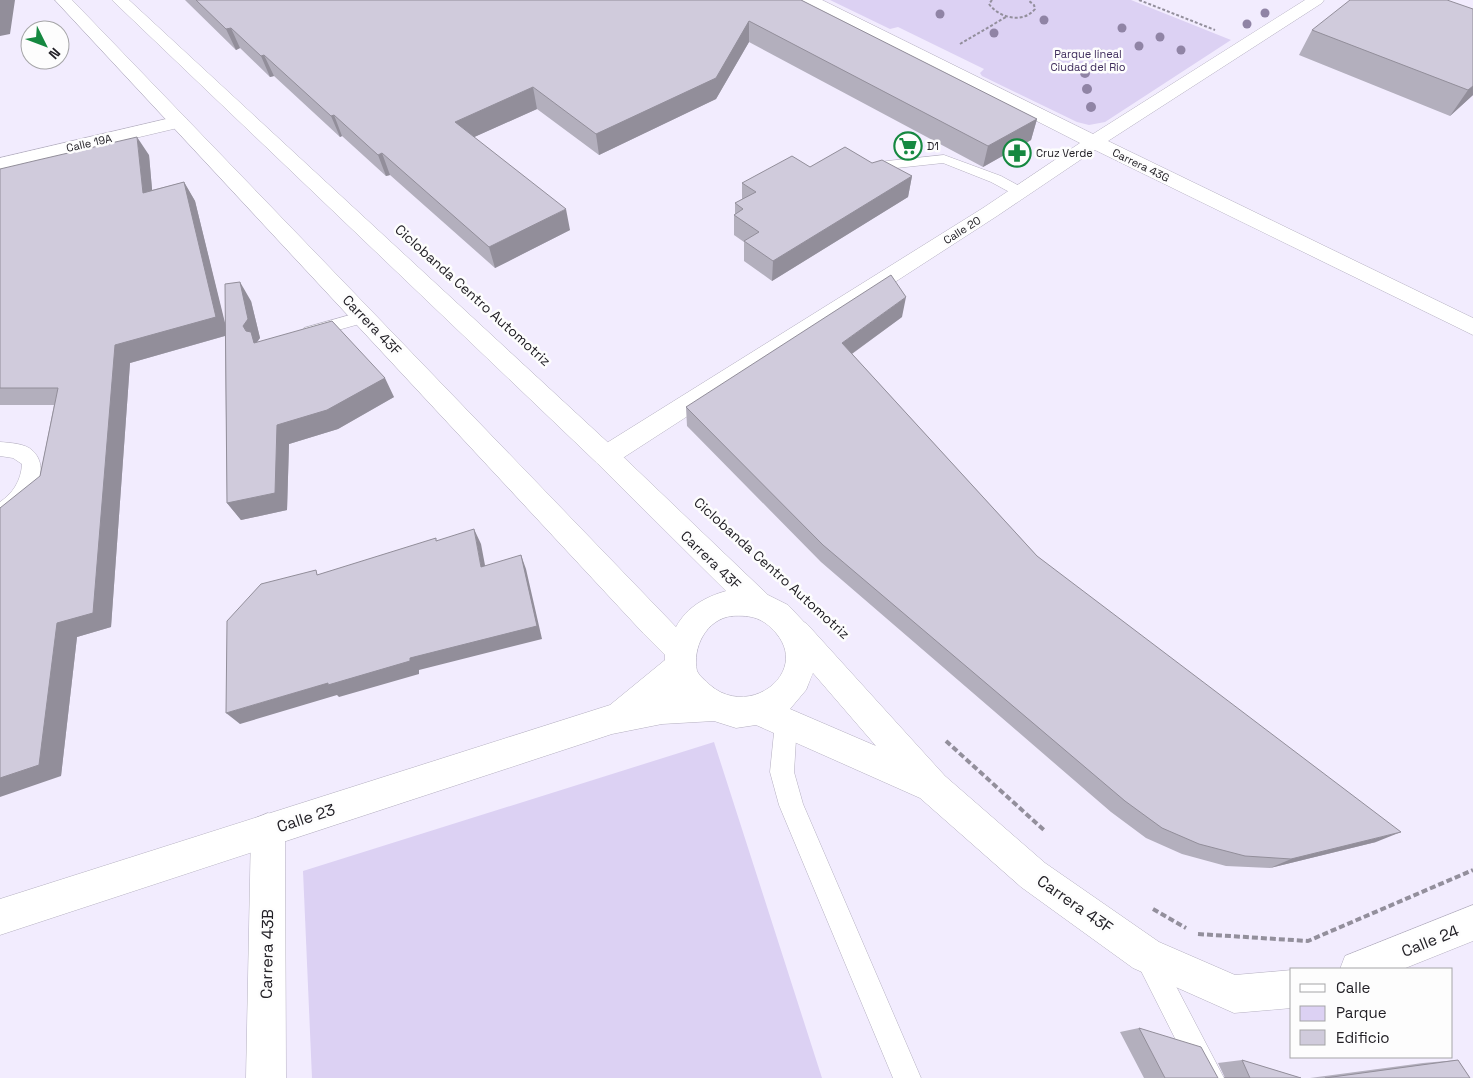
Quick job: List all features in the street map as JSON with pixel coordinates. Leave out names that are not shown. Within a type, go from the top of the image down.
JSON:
[{"type":"street","name":"Carrera 43F","points":[[63,0],[654,625],[681,658]]},
{"type":"street","name":"Carrera 43F","points":[[120,0],[606,456],[758,604]]},
{"type":"street","name":"Carrera 43G","points":[[810,0],[1473,328]]},
{"type":"street","name":"Calle 20","points":[[606,456],[1020,192],[1094,142],[1316,0]]},
{"type":"street","name":"Calle 19A","points":[[0,164],[179,122]]},
{"type":"street","points":[[737,602],[758,604],[777,613],[792,628],[800,643],[802,659],[798,676],[789,691],[775,703],[758,710],[734,713],[712,706],[697,696],[686,682],[681,658],[687,632],[700,617],[717,607],[737,602]]},
{"type":"street","name":"Carrera 43F","points":[[792,628],[933,788],[1033,875],[1146,955],[1234,994],[1290,989]]},
{"type":"street","name":"Calle 23","points":[[612,719],[638,703],[681,658]]},
{"type":"street","name":"Calle 23","points":[[0,917],[612,719],[662,709],[712,706]]},
{"type":"street","name":"Carrera 43F","points":[[758,710],[933,788]]},
{"type":"street","name":"Carrera 43B","points":[[266,1078],[268,830]]},
{"type":"street","name":"Calle 24","points":[[1360,968],[1473,923]]},
{"type":"lane","points":[[887,165],[944,159],[996,179],[1020,192]]},
{"type":"lane","points":[[292,337],[364,317]]},
{"type":"lane","points":[[0,449],[17,451],[26,456],[32,465],[32,475],[27,488],[17,500],[0,513]]},
{"type":"lane","points":[[786,723],[782,772],[791,805],[907,1078]]},
{"type":"lane","points":[[1146,955],[1210,1078]]},
{"type":"path","points":[[992,0],[989,4],[990,8],[1000,14],[1023,17],[1034,12],[1035,9],[1034,5],[1028,0]]},
{"type":"path","points":[[1139,0],[1248,44]]},
{"type":"path","points":[[953,48],[1007,16]]},
{"type":"path","points":[[941,737],[1049,835]]},
{"type":"path","points":[[1149,906],[1198,934],[1308,941],[1473,870]]},
{"type":"green space","name":"Parque lineal Ciudad del Rio","points":[[830,0],[1131,0],[1231,40],[1105,122],[1089,125],[1077,122],[982,76],[980,73],[984,69],[898,27],[890,29]]},
{"type":"green space","points":[[714,742],[822,1078],[312,1078],[303,871]]},
{"type":"building","points":[[196,0],[801,0],[1037,119],[988,146],[749,21],[716,78],[596,134],[533,87],[455,122],[566,209],[489,247],[382,153],[378,155],[334,115],[331,116],[264,55],[261,56],[231,28],[226,29]]},
{"type":"building","points":[[1350,0],[1447,0],[1473,9],[1473,86],[1468,90],[1312,30]]},
{"type":"building","points":[[137,137],[143,193],[184,182],[216,317],[115,345],[93,613],[57,623],[39,765],[0,778],[0,508],[40,476],[58,388],[0,388],[0,169]]},
{"type":"building","points":[[845,147],[872,163],[882,160],[912,176],[773,261],[744,241],[759,232],[734,215],[743,209],[735,203],[756,192],[742,183],[792,156],[810,167]]},
{"type":"building","points":[[891,275],[906,297],[842,343],[1037,556],[1401,832],[1291,859],[1245,856],[1199,844],[1162,828],[1125,801],[823,545],[686,407]]},
{"type":"building","points":[[240,282],[248,319],[243,326],[246,331],[251,332],[254,343],[332,321],[385,378],[327,410],[277,425],[275,493],[227,503],[225,284]]},
{"type":"building","points":[[474,529],[481,567],[521,555],[537,626],[410,658],[410,661],[226,713],[227,621],[261,584],[316,570],[317,575],[436,538],[436,541]]},
{"type":"building","points":[[1139,1028],[1201,1047],[1218,1078],[1165,1078]]},
{"type":"building","points":[[1242,1060],[1301,1078],[1250,1078]]},
{"type":"building","points":[[1458,1060],[1470,1078],[1325,1078]]},
{"type":"place","name":"D1","points":[[908,146]]},
{"type":"place","name":"Cruz Verde","points":[[1017,153]]}]
